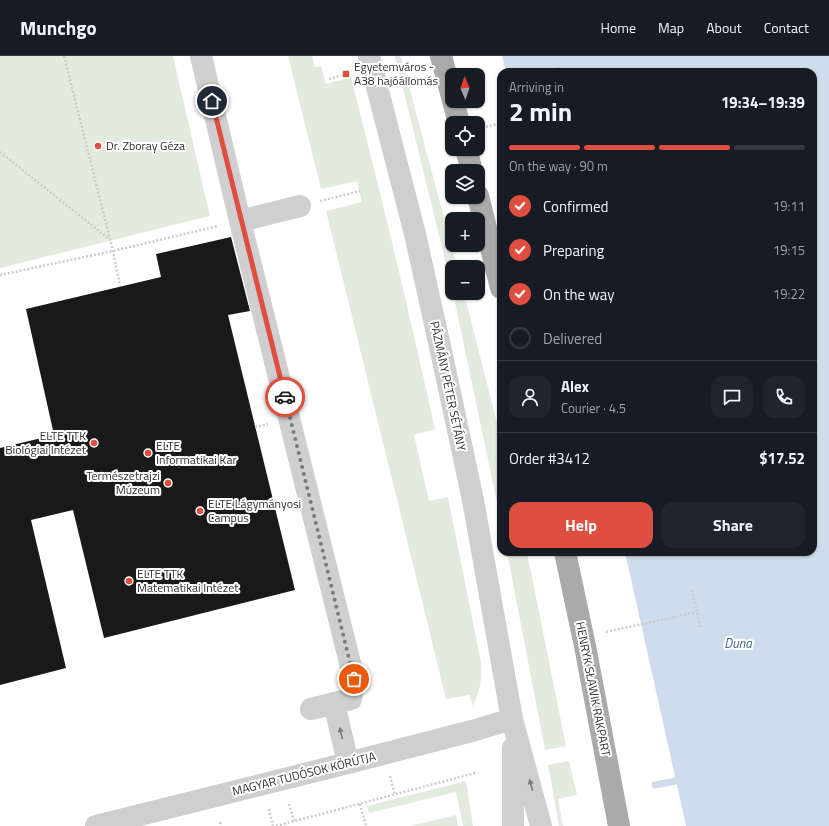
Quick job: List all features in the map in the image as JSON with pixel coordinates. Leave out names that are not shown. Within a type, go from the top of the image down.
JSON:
[{"type":"main road","points":[[441,56],[445,71]]},
{"type":"main road","points":[[480,204],[497,272]]},
{"type":"main road","name":"HENRYK SŁAWIK RAKPART","points":[[566,556],[585,646],[619,826]]},
{"type":"street","points":[[201,56],[240,221],[354,679],[351,699],[311,709]]},
{"type":"street","name":"PÁZMÁNY PÉTER SÉTÁNY","points":[[369,56],[413,226],[441,351],[472,500],[512,719],[541,826]]},
{"type":"street","points":[[240,221],[300,206]]},
{"type":"street","points":[[334,703],[348,763]]},
{"type":"street","name":"PÁZMÁNY PÉTER SÉTÁNY","points":[[512,719],[513,826]]},
{"type":"street","name":"MAGYAR TUDÓSOK KÖRÚTJA","points":[[96,826],[348,763],[472,731],[512,719]]},
{"type":"path","points":[[64,56],[113,251],[120,286]]},
{"type":"path","points":[[329,79],[346,74]]},
{"type":"path","points":[[485,127],[497,124]]},
{"type":"path","points":[[0,152],[109,239]]},
{"type":"path","points":[[300,206],[360,191]]},
{"type":"path","points":[[0,276],[240,221]]},
{"type":"path","points":[[692,590],[701,629]]},
{"type":"path","points":[[606,632],[697,612]]},
{"type":"path","points":[[389,772],[395,795]]},
{"type":"path","points":[[269,809],[274,826],[475,773]]},
{"type":"path","points":[[288,804],[294,821]]},
{"type":"path","points":[[360,804],[366,826]]},
{"type":"path","points":[[220,822],[221,826]]},
{"type":"shaded area","points":[[0,56],[173,56],[210,216],[0,268]]},
{"type":"shaded area","points":[[288,56],[312,56],[315,67],[321,66],[326,84],[351,77],[435,429],[414,435],[429,501],[448,497],[480,657],[481,682],[473,706],[469,695],[446,699],[326,211],[362,202],[357,181],[321,189]]},
{"type":"shaded area","points":[[395,56],[401,56],[445,222],[445,252],[453,252],[455,260],[445,260]]},
{"type":"shaded area","points":[[454,300],[466,300],[497,423],[497,503]]},
{"type":"shaded area","points":[[508,556],[528,556],[566,746],[545,750]]},
{"type":"shaded area","points":[[569,761],[577,795],[558,799],[563,826],[559,826],[548,765]]},
{"type":"shaded area","points":[[466,781],[473,826],[463,826],[456,792],[369,813],[367,806]]},
{"type":"shaded area","points":[[456,815],[458,826],[410,826]]},
{"type":"water","name":"Duna","points":[[502,56],[829,56],[829,826],[686,826],[626,556],[817,556],[817,68],[505,68]]},
{"type":"building","points":[[231,237],[250,311],[228,315],[295,590],[104,638],[73,510],[31,520],[66,668],[0,685],[0,448],[54,435],[26,309],[161,277],[156,254]]},
{"type":"waterway","points":[[655,785],[676,781]]},
{"type":"way so far","points":[[285,397],[354,679]]},
{"type":"place","name":"Egyetemváros - A38 hajóállomás","points":[[346,74]]},
{"type":"place","name":"Dr. Zboray Géza","points":[[98,146]]},
{"type":"place","name":"ELTE TTK Biológiai Intézet","points":[[94,443]]},
{"type":"place","name":"ELTE Informatikai Kar","points":[[148,453]]},
{"type":"place","name":"Természetrajzi Múzeum","points":[[168,483]]},
{"type":"place","name":"ELTE Lágymányosi Campus","points":[[200,511]]},
{"type":"place","name":"ELTE TTK Matematikai Intézet","points":[[129,581]]},
{"type":"route","points":[[212,101],[240,221],[285,397]]}]
